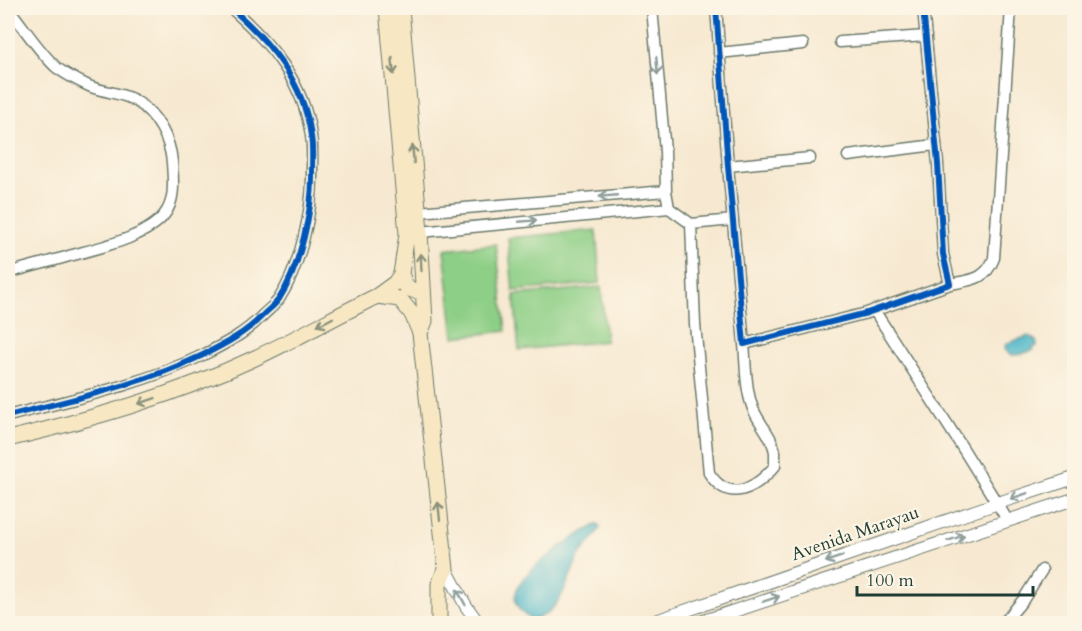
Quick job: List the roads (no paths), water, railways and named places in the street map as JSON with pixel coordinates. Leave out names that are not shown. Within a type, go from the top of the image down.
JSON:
[{"type":"main road","points":[[8,439],[123,409],[186,387],[255,358],[377,296],[396,283],[401,274],[407,234],[387,8]]},
{"type":"main road","points":[[401,8],[420,232],[425,321],[420,333]]},
{"type":"main road","points":[[401,274],[406,286],[423,292]]},
{"type":"main road","points":[[377,296],[400,299],[412,314],[420,333],[446,569],[439,584],[439,624]]},
{"type":"street","points":[[8,8],[57,68],[79,82],[97,89],[119,93],[137,102],[154,117],[166,139],[172,158],[173,179],[173,198],[166,214],[154,225],[130,237],[99,248],[8,273]]},
{"type":"street","points":[[8,416],[136,382],[179,367],[224,344],[252,326],[278,300],[295,267],[306,226],[312,186],[311,138],[308,118],[285,67],[266,40],[231,8]]},
{"type":"street","points":[[652,8],[669,208]]},
{"type":"street","points":[[691,224],[695,324],[709,473],[715,482],[726,489],[738,491],[756,485],[765,477],[775,466],[775,452],[770,437],[758,421],[748,392],[716,8]]},
{"type":"street","points":[[923,8],[944,254],[950,284]]},
{"type":"street","points":[[744,345],[874,310],[984,275],[994,258],[1011,8]]},
{"type":"street","points":[[840,42],[926,36]]},
{"type":"street","points":[[719,53],[803,45]]},
{"type":"street","points":[[848,156],[935,145]]},
{"type":"street","points":[[728,166],[810,158]]},
{"type":"street","points":[[418,212],[666,191]]},
{"type":"street","points":[[420,232],[669,208],[691,224],[733,220]]},
{"type":"street","points":[[874,310],[1008,521]]},
{"type":"street","name":"Avenida Marayau","points":[[647,624],[998,502],[1074,478]]},
{"type":"street","name":"Avenida Marayau","points":[[695,624],[1074,499]]},
{"type":"street","points":[[446,569],[478,624]]},
{"type":"street","points":[[1003,624],[1023,600],[1042,570]]},
{"type":"water","points":[[1029,336],[1036,342],[1037,346],[1033,350],[1017,355],[1009,354],[1005,347],[1008,343]]},
{"type":"water","points":[[598,524],[600,528],[580,554],[562,594],[550,611],[532,620],[521,612],[516,603],[516,594],[525,577],[541,561],[567,542]]}]
